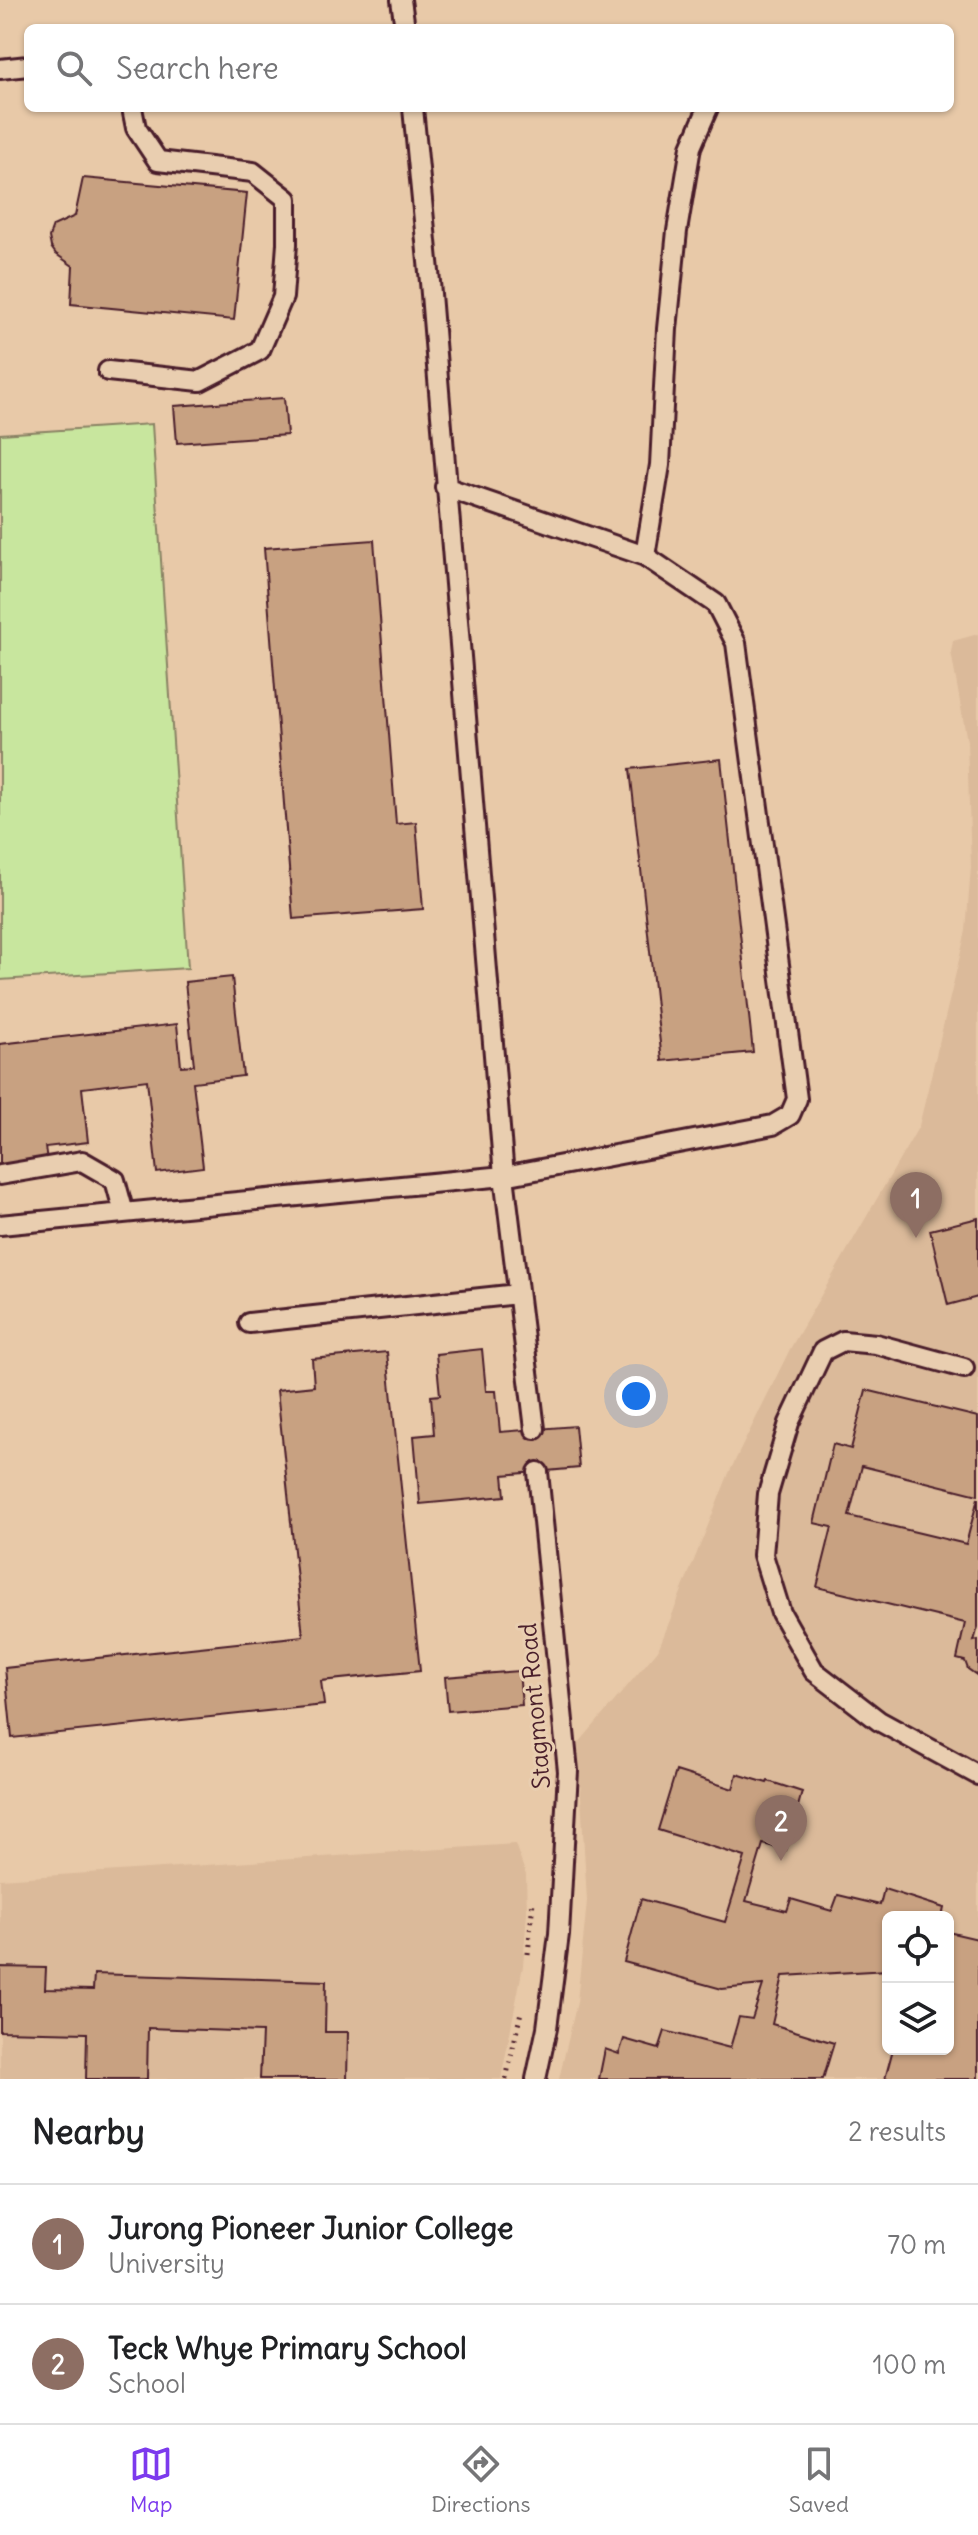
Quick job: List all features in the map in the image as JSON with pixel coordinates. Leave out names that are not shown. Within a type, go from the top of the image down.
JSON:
[{"type":"lane","points":[[401,0],[404,24]]},
{"type":"lane","points":[[0,69],[24,66]]},
{"type":"lane","points":[[108,371],[200,381],[260,350],[283,297],[287,199],[253,172],[158,161],[136,128],[133,112]]},
{"type":"lane","points":[[413,112],[504,1176],[535,1429]]},
{"type":"lane","points":[[645,556],[660,465],[667,329],[677,231],[691,147],[706,112]]},
{"type":"lane","points":[[0,1225],[504,1176],[773,1125],[790,1115],[797,1099],[736,643],[716,604],[645,556],[445,487]]},
{"type":"lane","points":[[0,1175],[82,1161],[115,1180],[124,1213]]},
{"type":"lane","points":[[249,1323],[518,1294]]},
{"type":"lane","points":[[964,1368],[876,1344],[843,1341],[823,1351],[789,1423],[768,1494],[763,1555],[781,1613],[814,1671],[879,1721],[978,1775]]},
{"type":"lane","name":"Stagmont Road","points":[[536,2079],[547,2028],[559,1934],[568,1771],[538,1472]]},
{"type":"shaded area","points":[[978,634],[978,2079],[559,2079],[577,2002],[587,1901],[578,1744],[658,1650],[729,1473],[790,1349],[919,1126],[966,931],[971,867],[967,741],[951,652],[953,641]]},
{"type":"shaded area","points":[[515,1844],[526,1875],[527,1912],[523,1966],[501,2079],[0,2079],[0,1879]]},
{"type":"green space","points":[[152,424],[188,968],[0,980],[0,434]]},
{"type":"building","points":[[83,178],[247,193],[234,320],[71,304],[73,266],[56,254],[49,237],[53,226],[75,216]]},
{"type":"building","points":[[284,398],[287,435],[177,443],[174,406]]},
{"type":"building","points":[[374,540],[396,824],[416,822],[423,909],[293,919],[264,548]]},
{"type":"building","points":[[721,759],[753,1052],[662,1061],[630,769]]},
{"type":"building","points":[[232,977],[243,1076],[193,1082],[203,1167],[157,1173],[147,1080],[82,1088],[88,1142],[45,1147],[47,1160],[0,1165],[0,1044],[177,1024],[181,1066],[194,1065],[185,982]]},
{"type":"building","points":[[978,1218],[978,1297],[948,1305],[930,1230]]},
{"type":"building","points":[[482,1349],[486,1391],[496,1391],[500,1432],[575,1426],[579,1468],[503,1475],[505,1496],[420,1504],[414,1436],[434,1434],[431,1396],[440,1395],[436,1354]]},
{"type":"building","points":[[387,1352],[420,1671],[321,1681],[324,1705],[12,1738],[5,1668],[303,1636],[277,1390],[314,1386],[312,1359]]},
{"type":"building","points":[[866,1390],[978,1417],[978,1495],[862,1466],[849,1516],[966,1544],[978,1498],[978,1627],[974,1641],[978,1640],[978,1676],[968,1669],[965,1661],[957,1659],[965,1623],[817,1587],[832,1527],[814,1523],[833,1444],[851,1449]]},
{"type":"building","points":[[519,1671],[522,1705],[448,1711],[445,1677]]},
{"type":"building","points":[[676,1771],[733,1789],[737,1774],[768,1781],[802,1792],[786,1850],[763,1844],[746,1901],[787,1911],[791,1899],[832,1911],[838,1895],[880,1905],[884,1889],[944,1908],[943,1911],[882,1911],[882,1970],[783,1976],[772,2024],[834,2043],[823,2079],[599,2079],[605,2049],[619,2054],[624,2039],[659,2049],[665,2031],[730,2048],[739,2017],[752,2019],[763,1985],[722,1989],[624,1962],[641,1899],[725,1922],[745,1857],[658,1830]]},
{"type":"building","points":[[954,1933],[978,1939],[978,2079],[885,2079],[891,2055],[954,2055]]},
{"type":"building","points":[[0,1967],[46,1968],[45,1989],[93,1990],[94,1974],[326,1981],[325,2032],[348,2032],[347,2079],[260,2079],[262,2032],[148,2028],[147,2079],[86,2079],[87,2033],[0,2031]]},
{"type":"place","name":"Jurong Pioneer Junior College","points":[[916,1238]]},
{"type":"place","name":"Teck Whye Primary School","points":[[781,1861]]}]
